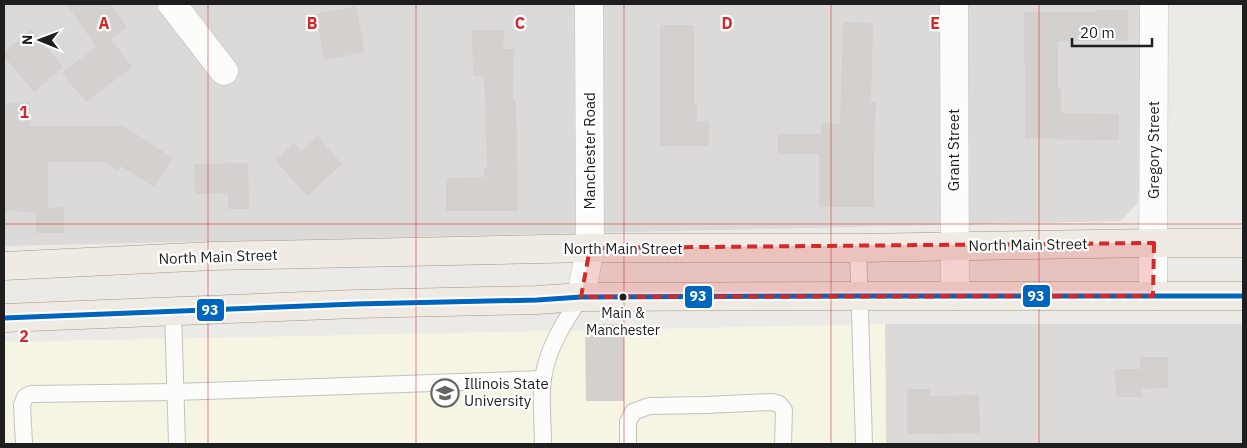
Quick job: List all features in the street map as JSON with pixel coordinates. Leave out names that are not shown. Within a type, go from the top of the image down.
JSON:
[{"type":"main road","name":"North Main Street","points":[[4,266],[212,256],[590,248],[858,248],[1243,243]]},
{"type":"main road","points":[[4,318],[356,304],[581,298],[1243,296]]},
{"type":"street","points":[[172,4],[224,71]]},
{"type":"street","name":"Manchester Road","points":[[581,298],[590,248],[589,4]]},
{"type":"street","name":"Grant Street","points":[[954,4],[954,296]]},
{"type":"street","name":"Gregory Street","points":[[1153,296],[1154,4]]},
{"type":"lane","points":[[858,248],[864,444]]},
{"type":"lane","points":[[543,444],[543,379],[555,341],[565,320],[581,298]]},
{"type":"lane","points":[[173,311],[177,444]]},
{"type":"lane","points":[[24,444],[22,405],[25,397],[32,394],[175,392],[543,379]]},
{"type":"lane","points":[[628,444],[628,422],[633,412],[649,406],[772,402],[779,404],[784,410],[783,444]]},
{"type":"highlighted area","points":[[1154,243],[1153,296],[581,297],[590,248]]},
{"type":"shaded area","points":[[4,4],[1142,4],[1143,173],[1138,193],[1138,202],[1120,221],[4,246]]},
{"type":"shaded area","points":[[885,324],[1243,324],[1243,444],[886,444]]},
{"type":"shaded area","name":"Illinois State University","points":[[885,324],[886,444],[4,444],[4,342]]},
{"type":"building","points":[[66,4],[110,4],[127,27],[111,39],[132,67],[86,102],[62,73],[96,46]]},
{"type":"building","points":[[356,6],[365,52],[324,60],[316,14]]},
{"type":"building","points":[[1096,10],[1128,10],[1128,41],[1058,41],[1058,88],[1061,88],[1061,113],[1119,114],[1119,140],[1025,139],[1024,12],[1096,12]]},
{"type":"building","points":[[843,22],[873,23],[871,102],[876,102],[874,207],[819,207],[819,154],[778,154],[778,134],[821,134],[822,123],[840,124]]},
{"type":"building","points":[[660,25],[694,25],[694,104],[697,104],[697,121],[709,121],[709,146],[660,146]]},
{"type":"building","points":[[31,29],[63,67],[34,92],[4,56],[4,52]]},
{"type":"building","points":[[472,30],[504,30],[503,49],[514,49],[513,100],[516,100],[518,211],[446,211],[446,178],[484,177],[484,167],[487,167],[484,76],[473,76]]},
{"type":"building","points":[[30,102],[30,126],[124,126],[173,158],[154,187],[121,166],[118,171],[104,162],[48,162],[48,208],[64,207],[64,233],[36,233],[36,212],[4,211],[4,103]]},
{"type":"building","points":[[318,136],[342,164],[307,196],[275,160],[294,143],[301,151]]},
{"type":"building","points":[[248,163],[249,209],[228,209],[228,193],[195,194],[194,164]]},
{"type":"building","points":[[585,324],[624,324],[624,401],[586,401]]},
{"type":"building","points":[[1140,357],[1168,357],[1168,388],[1142,389],[1143,397],[1116,397],[1115,369],[1140,369]]},
{"type":"building","points":[[907,389],[930,389],[930,396],[979,395],[980,433],[907,434]]},
{"type":"transit line","name":"93","points":[[4,318],[581,297],[1243,296]]},
{"type":"place","name":"Main & Manchester","points":[[623,297]]},
{"type":"place","name":"Illinois State University","points":[[445,393]]}]
